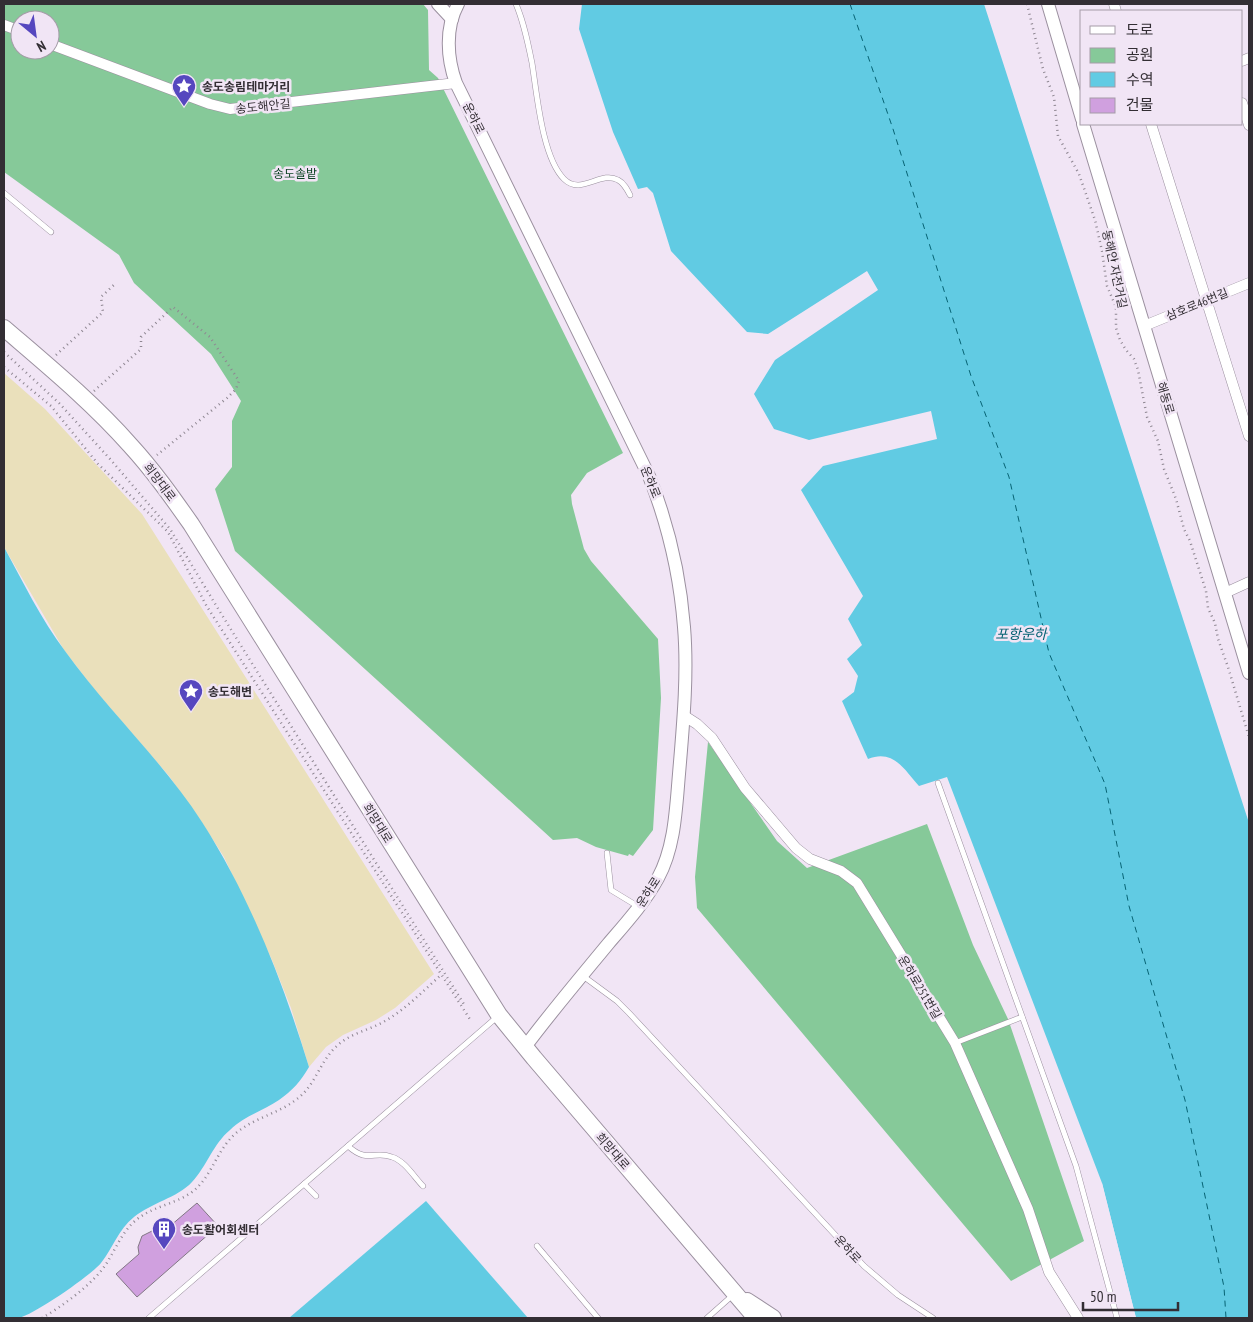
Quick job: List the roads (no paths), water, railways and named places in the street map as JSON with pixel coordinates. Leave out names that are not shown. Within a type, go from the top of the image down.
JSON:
[{"type":"main road","name":"희망대로","points":[[4,328],[85,399],[147,464],[190,524],[499,1015],[525,1048],[756,1318]]},
{"type":"main road","points":[[735,1293],[748,1318]]},
{"type":"main road","points":[[735,1293],[773,1318]]},
{"type":"street","points":[[438,4],[452,19]]},
{"type":"street","name":"운하로","points":[[458,4],[452,19],[449,54],[451,69],[456,83],[639,455],[655,492],[668,531],[683,608],[685,647],[683,715],[678,789],[670,848],[659,876],[639,907],[525,1048]]},
{"type":"street","name":"해동로","points":[[1048,4],[1080,110]]},
{"type":"street","name":"송도해안길","points":[[60,48],[174,91],[230,109],[456,83]]},
{"type":"street","points":[[1243,106],[1249,125]]},
{"type":"street","name":"해동로","points":[[1084,125],[1249,673]]},
{"type":"street","points":[[1151,125],[1249,436]]},
{"type":"street","name":"삼호로46번길","points":[[1144,326],[1249,282]]},
{"type":"street","points":[[1225,593],[1249,582]]},
{"type":"street","name":"운하로251번길","points":[[683,715],[698,724],[712,738],[745,788],[796,848],[810,859],[841,871],[857,882],[955,1043],[1028,1209],[1049,1272],[1078,1318]]},
{"type":"lane","points":[[516,4],[526,35],[544,132],[557,170],[568,183],[574,185],[606,178],[618,179],[623,183],[630,195]]},
{"type":"lane","points":[[4,193],[51,232]]},
{"type":"lane","points":[[938,783],[1076,1166],[1117,1318]]},
{"type":"lane","points":[[607,852],[611,890],[639,907]]},
{"type":"lane","name":"운하로","points":[[583,975],[630,1013],[864,1266],[898,1295],[933,1318]]},
{"type":"lane","points":[[149,1318],[499,1015]]},
{"type":"lane","points":[[955,1043],[1022,1017]]},
{"type":"lane","points":[[348,1146],[361,1155],[388,1155],[394,1157],[423,1186]]},
{"type":"lane","points":[[304,1184],[316,1196]]},
{"type":"lane","points":[[536,1246],[598,1318]]},
{"type":"lane","points":[[707,1318],[735,1293]]},
{"type":"water","name":"포항운하","points":[[582,4],[984,4],[1249,823],[1249,1318],[1136,1318],[1102,1183],[947,777],[919,786],[897,762],[884,757],[868,759],[842,701],[854,692],[858,676],[847,659],[862,645],[848,619],[863,596],[801,490],[823,466],[937,439],[931,411],[809,440],[774,429],[754,394],[775,360],[878,290],[867,271],[768,334],[747,332],[671,251],[653,193],[647,187],[638,189],[613,132],[579,29]]},
{"type":"water","points":[[4,547],[56,639],[99,694],[170,778],[202,822],[235,880],[264,941],[288,1003],[309,1067],[303,1077],[284,1097],[235,1125],[214,1148],[202,1169],[186,1188],[141,1212],[128,1222],[95,1269],[49,1302],[19,1318],[4,1318]]},
{"type":"water","points":[[426,1201],[528,1318],[289,1318]]},
{"type":"place","name":"송도송림테마거리","points":[[184,107]]},
{"type":"place","name":"송도해변","points":[[191,712]]},
{"type":"place","name":"송도활어회센터","points":[[164,1250]]},
{"type":"park label","name":"송도솔밭","points":[[295,173]]}]
